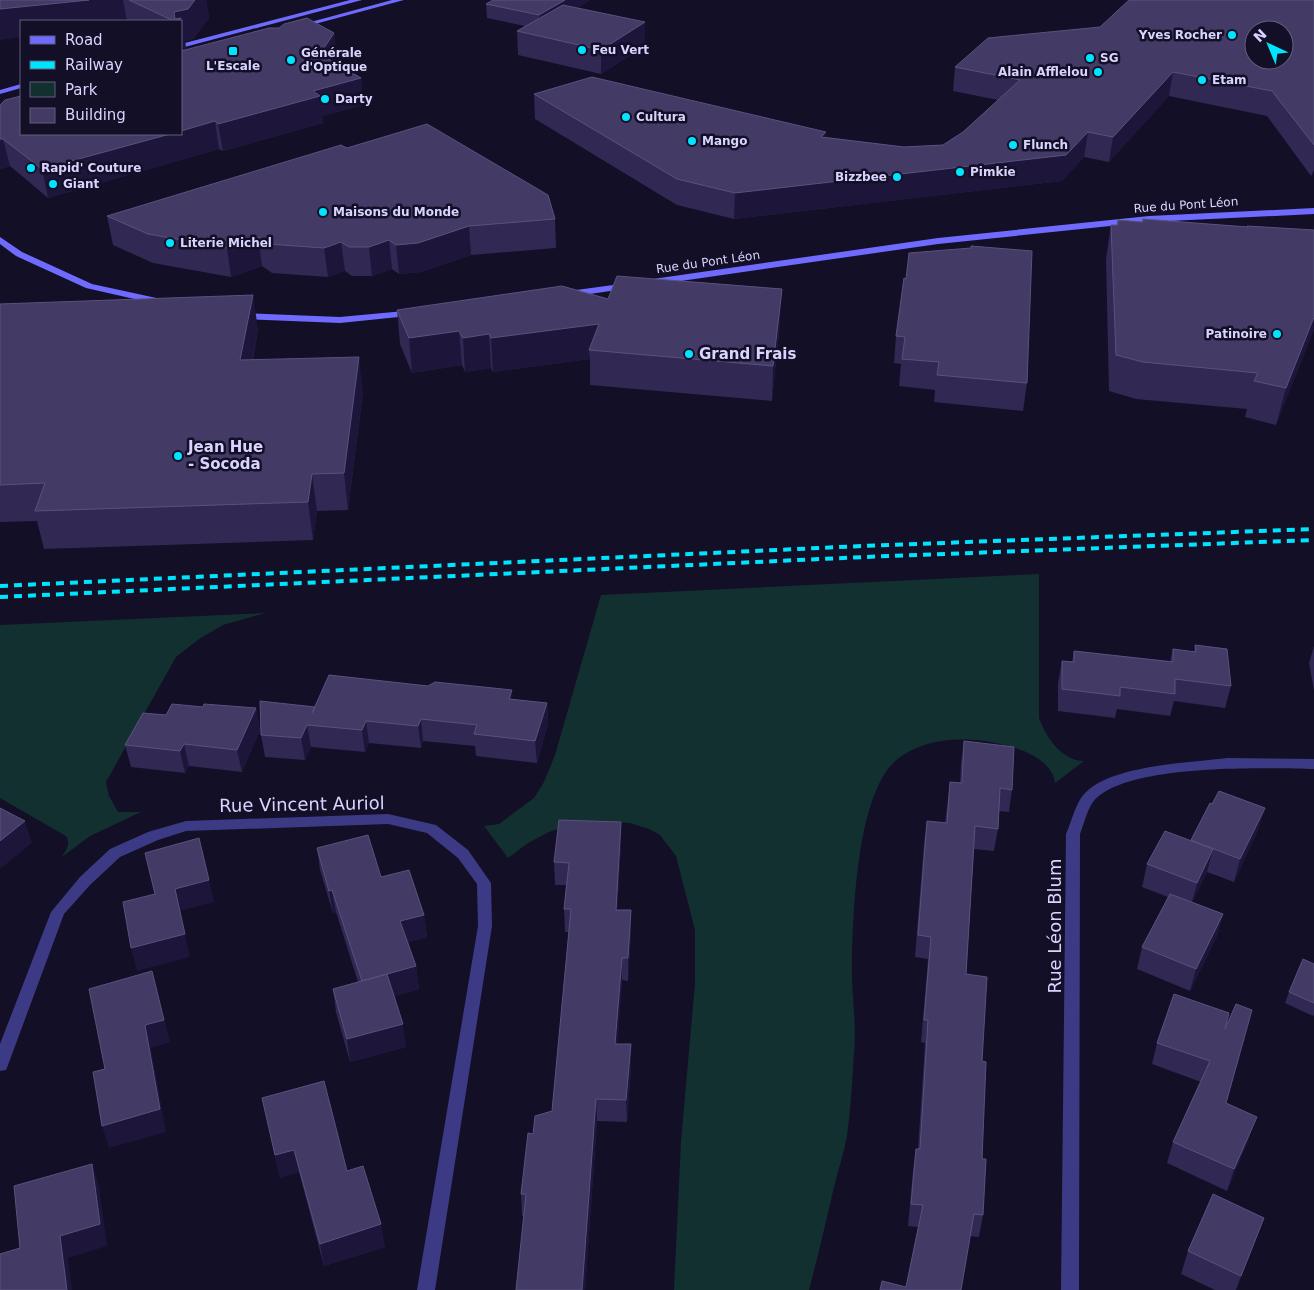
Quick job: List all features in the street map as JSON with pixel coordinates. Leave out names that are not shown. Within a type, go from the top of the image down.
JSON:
[{"type":"street","points":[[182,46],[358,0]]},
{"type":"street","points":[[292,28],[400,0]]},
{"type":"street","points":[[0,92],[20,86]]},
{"type":"street","name":"Rue du Pont Léon","points":[[558,296],[938,241],[1149,219],[1314,211]]},
{"type":"street","points":[[0,240],[18,254],[88,286],[169,304]]},
{"type":"street","points":[[232,314],[340,320],[424,312]]},
{"type":"street","name":"Rue Léon Blum","points":[[1070,1290],[1073,834],[1088,800],[1105,785],[1135,774],[1227,763],[1314,764]]},
{"type":"street","name":"Rue Vincent Auriol","points":[[0,1065],[58,912],[85,880],[115,853],[153,836],[186,826],[388,819],[431,829],[462,854],[484,883],[485,926],[426,1290]]},
{"type":"green space","points":[[1039,574],[1039,718],[1046,733],[1056,747],[1069,757],[1084,761],[1055,783],[1049,768],[1028,753],[990,742],[958,739],[927,744],[912,750],[899,758],[888,769],[869,809],[863,835],[854,917],[852,986],[855,1042],[847,1136],[809,1290],[674,1290],[681,1141],[695,983],[695,930],[676,856],[660,835],[649,829],[630,823],[596,821],[572,824],[549,832],[528,843],[508,858],[484,826],[499,824],[534,798],[544,782],[555,755],[601,595]]},
{"type":"green space","points":[[265,613],[223,625],[199,639],[176,657],[106,782],[109,796],[118,812],[141,812],[90,836],[62,857],[68,844],[66,836],[0,798],[0,625]]},
{"type":"building","points":[[0,0],[89,0],[0,9]]},
{"type":"building","points":[[129,0],[195,0],[188,9],[174,12],[175,19],[181,18],[180,20],[172,20]]},
{"type":"building","points":[[493,0],[565,0],[539,15],[486,4]]},
{"type":"building","points":[[1129,0],[1314,0],[1314,145],[1272,91],[1173,72],[1113,137],[1088,132],[1066,155],[735,193],[677,179],[534,94],[592,77],[826,132],[821,137],[904,147],[943,145],[963,132],[1020,80],[955,67],[988,38],[1100,27]]},
{"type":"building","points":[[563,5],[645,22],[601,50],[517,31]]},
{"type":"building","points":[[307,18],[334,33],[320,54],[361,78],[313,91],[320,96],[218,124],[215,121],[182,131],[182,51],[269,28],[279,28],[284,24]]},
{"type":"building","points":[[20,96],[20,135],[166,135],[42,169],[3,139],[0,139],[0,105],[5,100]]},
{"type":"building","points":[[427,124],[548,195],[555,219],[469,226],[418,243],[396,245],[389,240],[369,247],[349,247],[341,242],[324,248],[268,244],[258,237],[227,248],[148,234],[107,216],[341,145],[347,148]]},
{"type":"building","points":[[1143,219],[1314,230],[1314,317],[1286,388],[1254,381],[1258,373],[1143,362],[1116,355],[1111,225],[1118,225],[1118,220],[1143,222]]},
{"type":"building","points":[[971,246],[1032,251],[1027,383],[937,375],[939,362],[902,359],[905,337],[896,336],[909,253],[971,248]]},
{"type":"building","points":[[617,276],[782,289],[773,366],[589,350],[599,324],[491,338],[489,334],[463,338],[459,331],[409,338],[397,310],[562,286],[608,299]]},
{"type":"building","points":[[253,295],[240,360],[359,357],[344,473],[312,474],[308,502],[35,511],[45,483],[0,485],[0,304]]},
{"type":"building","points":[[1195,645],[1227,649],[1231,686],[1175,679],[1175,694],[1120,687],[1120,696],[1062,689],[1062,661],[1074,662],[1074,651],[1173,662],[1173,649],[1196,652]]},
{"type":"building","points":[[329,675],[428,686],[435,682],[512,690],[509,699],[547,703],[535,741],[474,734],[477,725],[421,719],[418,726],[366,721],[362,730],[307,725],[301,738],[261,735],[260,701],[315,707]]},
{"type":"building","points":[[172,704],[203,707],[204,704],[256,708],[237,750],[184,744],[180,751],[125,745],[143,713],[166,715]]},
{"type":"building","points":[[964,741],[1014,747],[1012,790],[1000,788],[998,829],[975,826],[966,974],[987,977],[982,1061],[986,1062],[982,1159],[986,1159],[983,1215],[974,1214],[961,1290],[880,1290],[882,1281],[906,1287],[923,1205],[911,1204],[916,1149],[920,1149],[928,1020],[924,1020],[931,937],[918,935],[927,821],[947,823],[950,782],[962,783]]},
{"type":"building","points":[[1219,791],[1265,808],[1240,859],[1191,840],[1210,803],[1212,804]]},
{"type":"building","points":[[0,808],[25,821],[0,841]]},
{"type":"building","points":[[559,820],[621,822],[616,910],[631,910],[628,958],[622,958],[615,1044],[631,1044],[626,1100],[596,1099],[582,1290],[516,1290],[526,1194],[521,1194],[528,1133],[533,1134],[535,1116],[552,1111],[571,909],[564,909],[569,863],[554,862]]},
{"type":"building","points":[[1165,831],[1213,849],[1197,883],[1147,864]]},
{"type":"building","points":[[368,835],[381,877],[409,870],[424,915],[400,921],[416,966],[362,981],[332,890],[329,891],[317,848]]},
{"type":"building","points":[[199,838],[209,880],[175,889],[185,934],[131,948],[123,902],[155,894],[145,853]]},
{"type":"building","points":[[1170,894],[1223,914],[1196,969],[1142,947]]},
{"type":"building","points":[[1303,959],[1314,964],[1314,1003],[1289,992]]},
{"type":"building","points":[[152,971],[164,1020],[145,1025],[160,1109],[102,1126],[93,1072],[105,1069],[89,989]]},
{"type":"building","points":[[387,974],[403,1024],[347,1039],[333,989]]},
{"type":"building","points":[[1174,994],[1229,1013],[1225,1029],[1236,1004],[1252,1010],[1226,1103],[1257,1117],[1234,1169],[1173,1142],[1210,1061],[1157,1043]]},
{"type":"building","points":[[324,1081],[347,1171],[363,1166],[381,1224],[320,1244],[294,1150],[275,1155],[262,1098]]},
{"type":"building","points":[[92,1164],[100,1224],[60,1236],[67,1290],[0,1290],[0,1254],[20,1248],[14,1186]]},
{"type":"building","points":[[1213,1194],[1264,1218],[1241,1276],[1188,1251]]},
{"type":"railway","points":[[0,586],[862,546],[1314,529]]},
{"type":"railway","points":[[0,597],[864,557],[1314,540]]},
{"type":"place","name":"Yves Rocher","points":[[1232,35]]},
{"type":"place","name":"Feu Vert","points":[[582,50]]},
{"type":"place","name":"L'Escale","points":[[233,51]]},
{"type":"place","name":"SG","points":[[1090,58]]},
{"type":"place","name":"Générale d'Optique","points":[[291,60]]},
{"type":"place","name":"Alain Afflelou","points":[[1098,72]]},
{"type":"place","name":"Etam","points":[[1202,80]]},
{"type":"place","name":"Darty","points":[[325,99]]},
{"type":"place","name":"Cultura","points":[[626,117]]},
{"type":"place","name":"Mango","points":[[692,141]]},
{"type":"place","name":"Flunch","points":[[1013,145]]},
{"type":"place","name":"Rapid' Couture","points":[[31,168]]},
{"type":"place","name":"Pimkie","points":[[960,172]]},
{"type":"place","name":"Bizzbee","points":[[897,177]]},
{"type":"place","name":"Giant","points":[[53,184]]},
{"type":"place","name":"Maisons du Monde","points":[[323,212]]},
{"type":"place","name":"Literie Michel","points":[[170,243]]},
{"type":"place","name":"Patinoire","points":[[1277,334]]},
{"type":"place","name":"Grand Frais","points":[[689,354]]},
{"type":"place","name":"Jean Hue - Socoda","points":[[178,456]]}]
